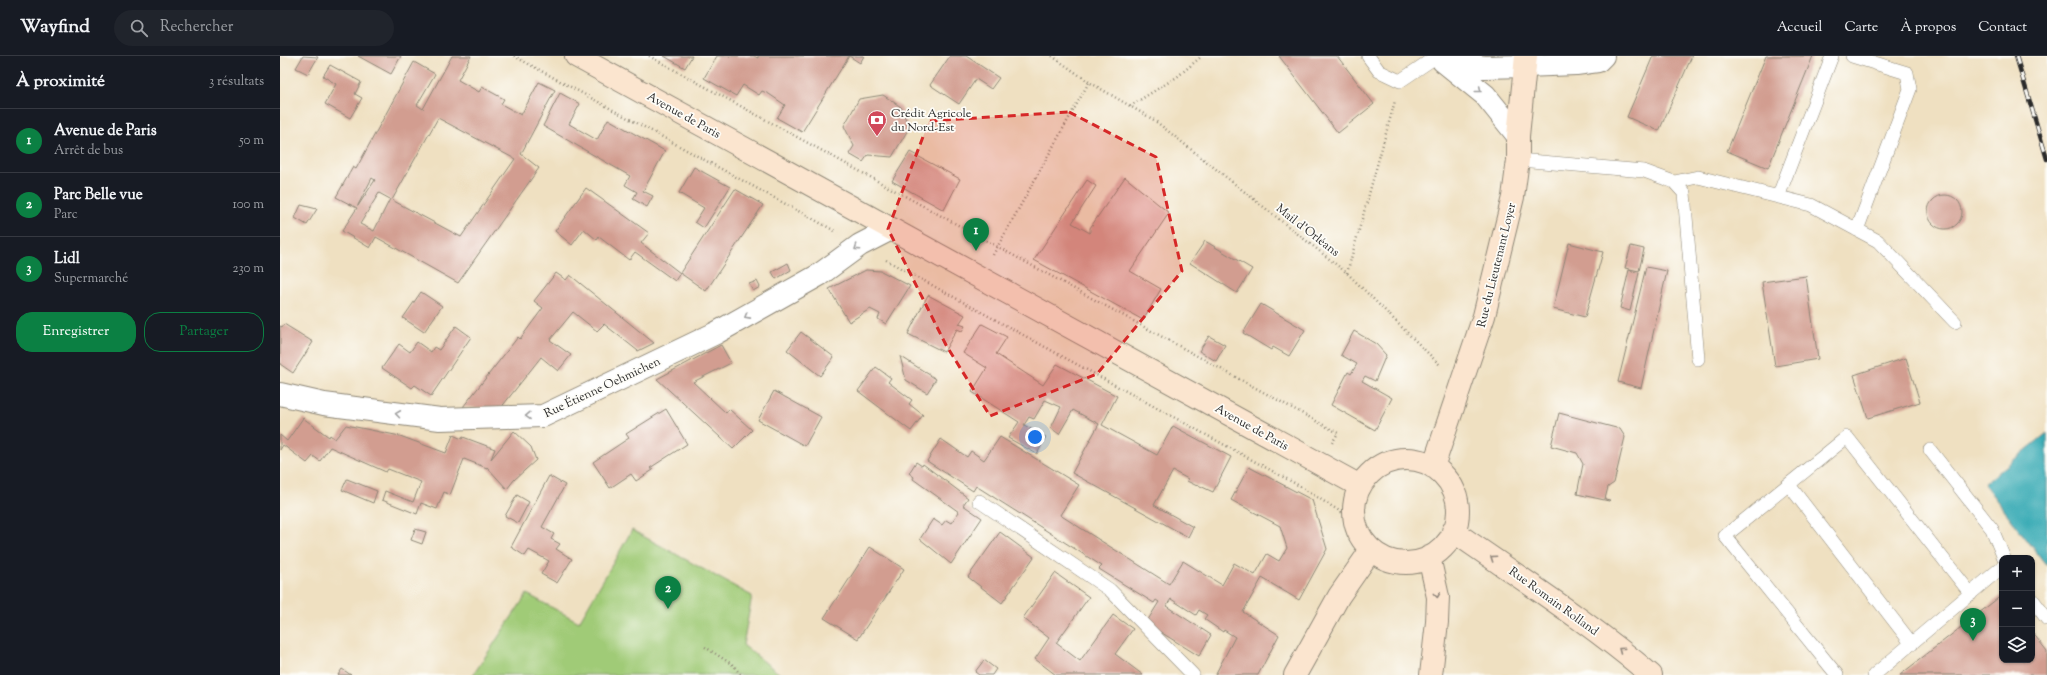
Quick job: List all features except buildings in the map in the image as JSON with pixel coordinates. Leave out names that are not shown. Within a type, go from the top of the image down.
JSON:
[{"type":"main road","name":"Avenue de Paris","points":[[576,56],[1360,486]]},
{"type":"main road","name":"Rue du Lieutenant Loyer","points":[[1433,467],[1486,308],[1513,197],[1518,160],[1518,136],[1525,61]]},
{"type":"main road","points":[[1399,460],[1415,460],[1433,467],[1449,482],[1455,494],[1457,519],[1448,542],[1439,551],[1429,557],[1414,562],[1399,563],[1384,559],[1371,550],[1360,537],[1354,520],[1354,502],[1360,486],[1370,473],[1383,464],[1399,460]]},
{"type":"main road","name":"Rue Romain Rolland","points":[[1453,532],[1536,587],[1626,653],[1651,675]]},
{"type":"main road","points":[[1295,675],[1339,596],[1371,550]]},
{"type":"main road","points":[[1429,557],[1438,597],[1437,622],[1431,675]]},
{"type":"street","points":[[1440,58],[1484,67],[1525,61],[1576,64],[1598,61],[1603,56]]},
{"type":"street","points":[[1440,58],[1486,95],[1518,136]]},
{"type":"street","name":"Rue Étienne Oehmichen","points":[[280,394],[324,404],[440,419],[543,416],[716,333],[819,275],[860,245],[891,229]]},
{"type":"lane","points":[[1368,56],[1379,71],[1400,81],[1440,58]]},
{"type":"lane","points":[[1778,197],[1832,56]]},
{"type":"lane","points":[[1852,56],[1907,73],[1910,89],[1857,230]]},
{"type":"lane","points":[[1518,160],[1644,171],[1674,182],[1684,192],[1698,359]]},
{"type":"lane","points":[[1674,182],[1698,177],[1812,205],[1878,241],[1955,322]]},
{"type":"lane","points":[[1837,675],[1726,536],[1847,438],[1971,594]]},
{"type":"lane","points":[[1930,450],[1992,529],[2003,555]]},
{"type":"lane","points":[[1789,485],[1912,644]]},
{"type":"lane","points":[[979,501],[1110,590],[1192,675]]},
{"type":"lane","points":[[1874,675],[1999,570]]},
{"type":"lane","points":[[2035,603],[2047,619]]},
{"type":"path","points":[[514,56],[1296,484],[1354,520]]},
{"type":"path","points":[[649,56],[1338,433],[1321,464]]},
{"type":"path","name":"Mail d'Orléans","points":[[1052,56],[1089,82],[1154,120],[1347,273],[1461,385]]},
{"type":"path","points":[[1130,106],[1178,77],[1202,56]]},
{"type":"path","points":[[1347,273],[1400,81]]},
{"type":"path","points":[[978,276],[998,247],[1089,82]]},
{"type":"path","points":[[705,647],[732,665],[740,675]]},
{"type":"highlighted area","points":[[1069,112],[1156,157],[1182,271],[1097,374],[990,416],[946,345],[888,229],[929,121]]},
{"type":"green space","points":[[632,530],[752,596],[743,645],[781,675],[473,675],[527,594],[579,622]]},
{"type":"water","points":[[2047,433],[2047,566],[1984,484]]},
{"type":"railway","points":[[2016,56],[2047,159]]},
{"type":"place","name":"Crédit Agricole du Nord-Est","points":[[877,137]]},
{"type":"place","name":"Avenue de Paris","points":[[976,251]]},
{"type":"place","name":"Parc Belle vue","points":[[668,609]]},
{"type":"place","name":"Lidl","points":[[1973,641]]}]
